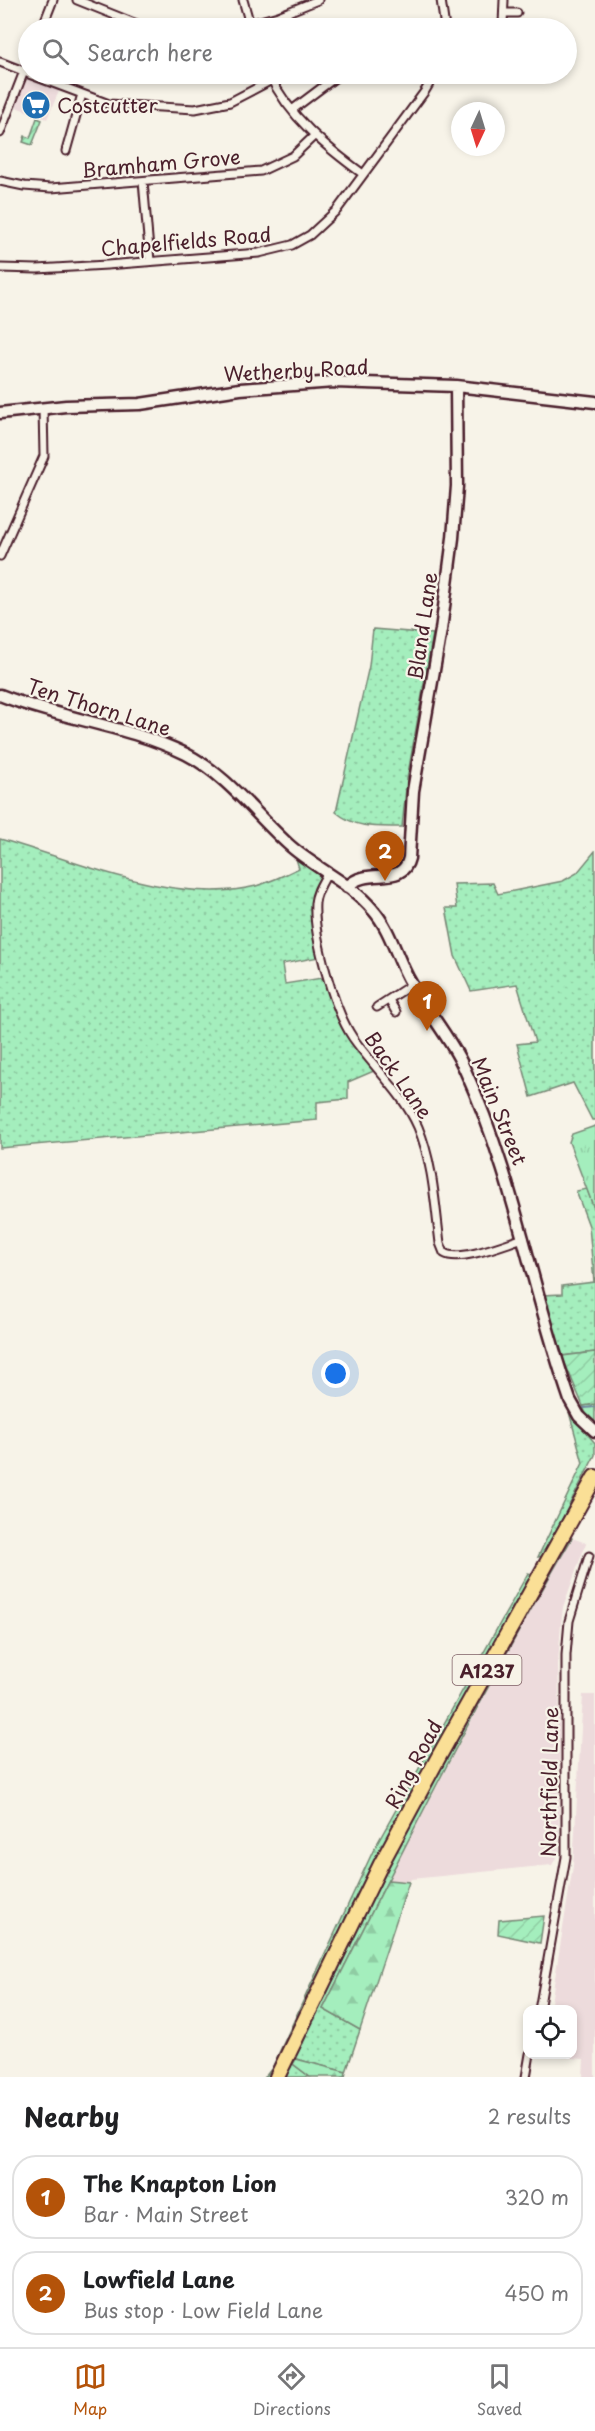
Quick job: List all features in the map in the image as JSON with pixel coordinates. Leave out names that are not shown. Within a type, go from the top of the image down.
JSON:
[{"type":"highway","name":"Ring Road","points":[[277,2077],[412,1806],[595,1477]]},
{"type":"street","points":[[46,18],[53,0]]},
{"type":"street","points":[[76,0],[122,18]]},
{"type":"street","points":[[243,0],[248,18]]},
{"type":"street","points":[[273,18],[318,0]]},
{"type":"street","points":[[441,0],[444,18]]},
{"type":"street","points":[[504,0],[504,18]]},
{"type":"street","points":[[504,13],[517,13]]},
{"type":"street","points":[[0,62],[18,69]]},
{"type":"street","points":[[0,133],[22,84]]},
{"type":"street","points":[[56,84],[122,106],[205,108],[230,102],[259,84]]},
{"type":"street","points":[[275,84],[292,110],[314,136],[363,174]]},
{"type":"street","points":[[292,110],[327,84]]},
{"type":"street","name":"Chapelfields Road","points":[[0,268],[37,269],[259,253],[292,245],[310,235],[325,222],[429,84]]},
{"type":"street","points":[[66,150],[82,94]]},
{"type":"street","name":"Bramham Grove","points":[[0,181],[51,188],[261,171],[293,156],[314,136]]},
{"type":"street","points":[[143,181],[150,261]]},
{"type":"street","name":"Wetherby Road","points":[[0,413],[43,408],[140,404],[240,389],[296,384],[384,383],[456,386],[595,402]]},
{"type":"street","name":"Bland Lane","points":[[346,887],[361,877],[393,875],[405,868],[409,858],[413,791],[438,650],[453,538],[457,486],[456,386]]},
{"type":"street","points":[[0,556],[44,456],[43,408]]},
{"type":"street","name":"Ten Thorn Lane","points":[[0,695],[133,734],[183,753],[214,773],[294,850]]},
{"type":"street","name":"Main Street","points":[[294,850],[367,903],[379,918],[411,985],[448,1038],[469,1078],[501,1158],[570,1400],[579,1416],[595,1431]]},
{"type":"street","name":"Back Lane","points":[[327,874],[316,894],[315,909],[325,965],[335,1002],[353,1038],[403,1101],[417,1126],[429,1160],[440,1243],[444,1253],[450,1256],[467,1254],[524,1238]]},
{"type":"street","points":[[377,1007],[411,985]]},
{"type":"street","points":[[389,1000],[396,1012]]},
{"type":"street","name":"Northfield Lane","points":[[540,2005],[566,1857],[566,1654],[569,1621],[589,1556]]},
{"type":"street","points":[[526,2077],[529,2059]]},
{"type":"shaded area","points":[[25,84],[48,84],[60,89],[47,119],[16,107]]},
{"type":"shaded area","points":[[572,1538],[586,1543],[563,1607],[561,1624],[558,1665],[559,1853],[552,1865],[411,1879],[409,1882],[388,1880],[533,1603]]},
{"type":"shaded area","points":[[583,1695],[595,1695],[595,2077],[583,2077],[584,2059],[577,2058],[577,2005],[551,2005],[573,1866]]},
{"type":"green space","points":[[37,118],[42,120],[32,145],[23,142],[25,136],[30,138]]},
{"type":"green space","points":[[373,629],[433,634],[407,779],[402,827],[375,827],[359,824],[351,822],[336,812],[369,666]]},
{"type":"green space","points":[[0,839],[126,878],[160,886],[193,890],[225,891],[256,886],[299,868],[296,859],[310,866],[320,877],[311,905],[319,957],[282,964],[285,984],[322,978],[337,1017],[353,1044],[374,1071],[348,1082],[348,1099],[317,1102],[317,1120],[0,1148]]},
{"type":"green space","points":[[595,851],[595,1120],[592,1120],[573,1083],[531,1097],[517,1044],[535,1042],[517,984],[471,991],[455,956],[446,908],[457,908],[454,884],[493,883],[498,894],[563,881],[577,873]]},
{"type":"green space","points":[[595,1126],[595,1211],[569,1142],[572,1134]]},
{"type":"green space","points":[[587,1189],[595,1211],[595,1352],[562,1356],[543,1295],[562,1294],[562,1286],[594,1282],[589,1226],[576,1191]]},
{"type":"green space","points":[[595,1352],[595,1404],[583,1406],[562,1356]]},
{"type":"green space","points":[[595,1404],[595,1423],[587,1417],[583,1406]]},
{"type":"green space","points":[[569,1412],[595,1443],[595,1455],[543,1556],[538,1557],[583,1463]]},
{"type":"green space","points":[[567,1536],[572,1538],[475,1712],[323,2009],[360,2030],[346,2072],[296,2059],[293,2064],[310,2077],[282,2077],[385,1872]]},
{"type":"green space","points":[[528,1573],[532,1574],[413,1790],[268,2077],[265,2077],[272,2068],[373,1851]]},
{"type":"green space","points":[[388,1880],[409,1882],[360,2030],[323,2009]]},
{"type":"green space","points":[[544,1916],[540,1943],[498,1934],[499,1920]]},
{"type":"green space","points":[[296,2059],[346,2072],[345,2077],[310,2077],[293,2064]]},
{"type":"waterway","points":[[584,1408],[595,1407]]},
{"type":"place","name":"Costcutter","points":[[36,105]]},
{"type":"place","name":"Lowfield Lane","points":[[385,881]]},
{"type":"place","name":"The Knapton Lion","points":[[427,1031]]}]
